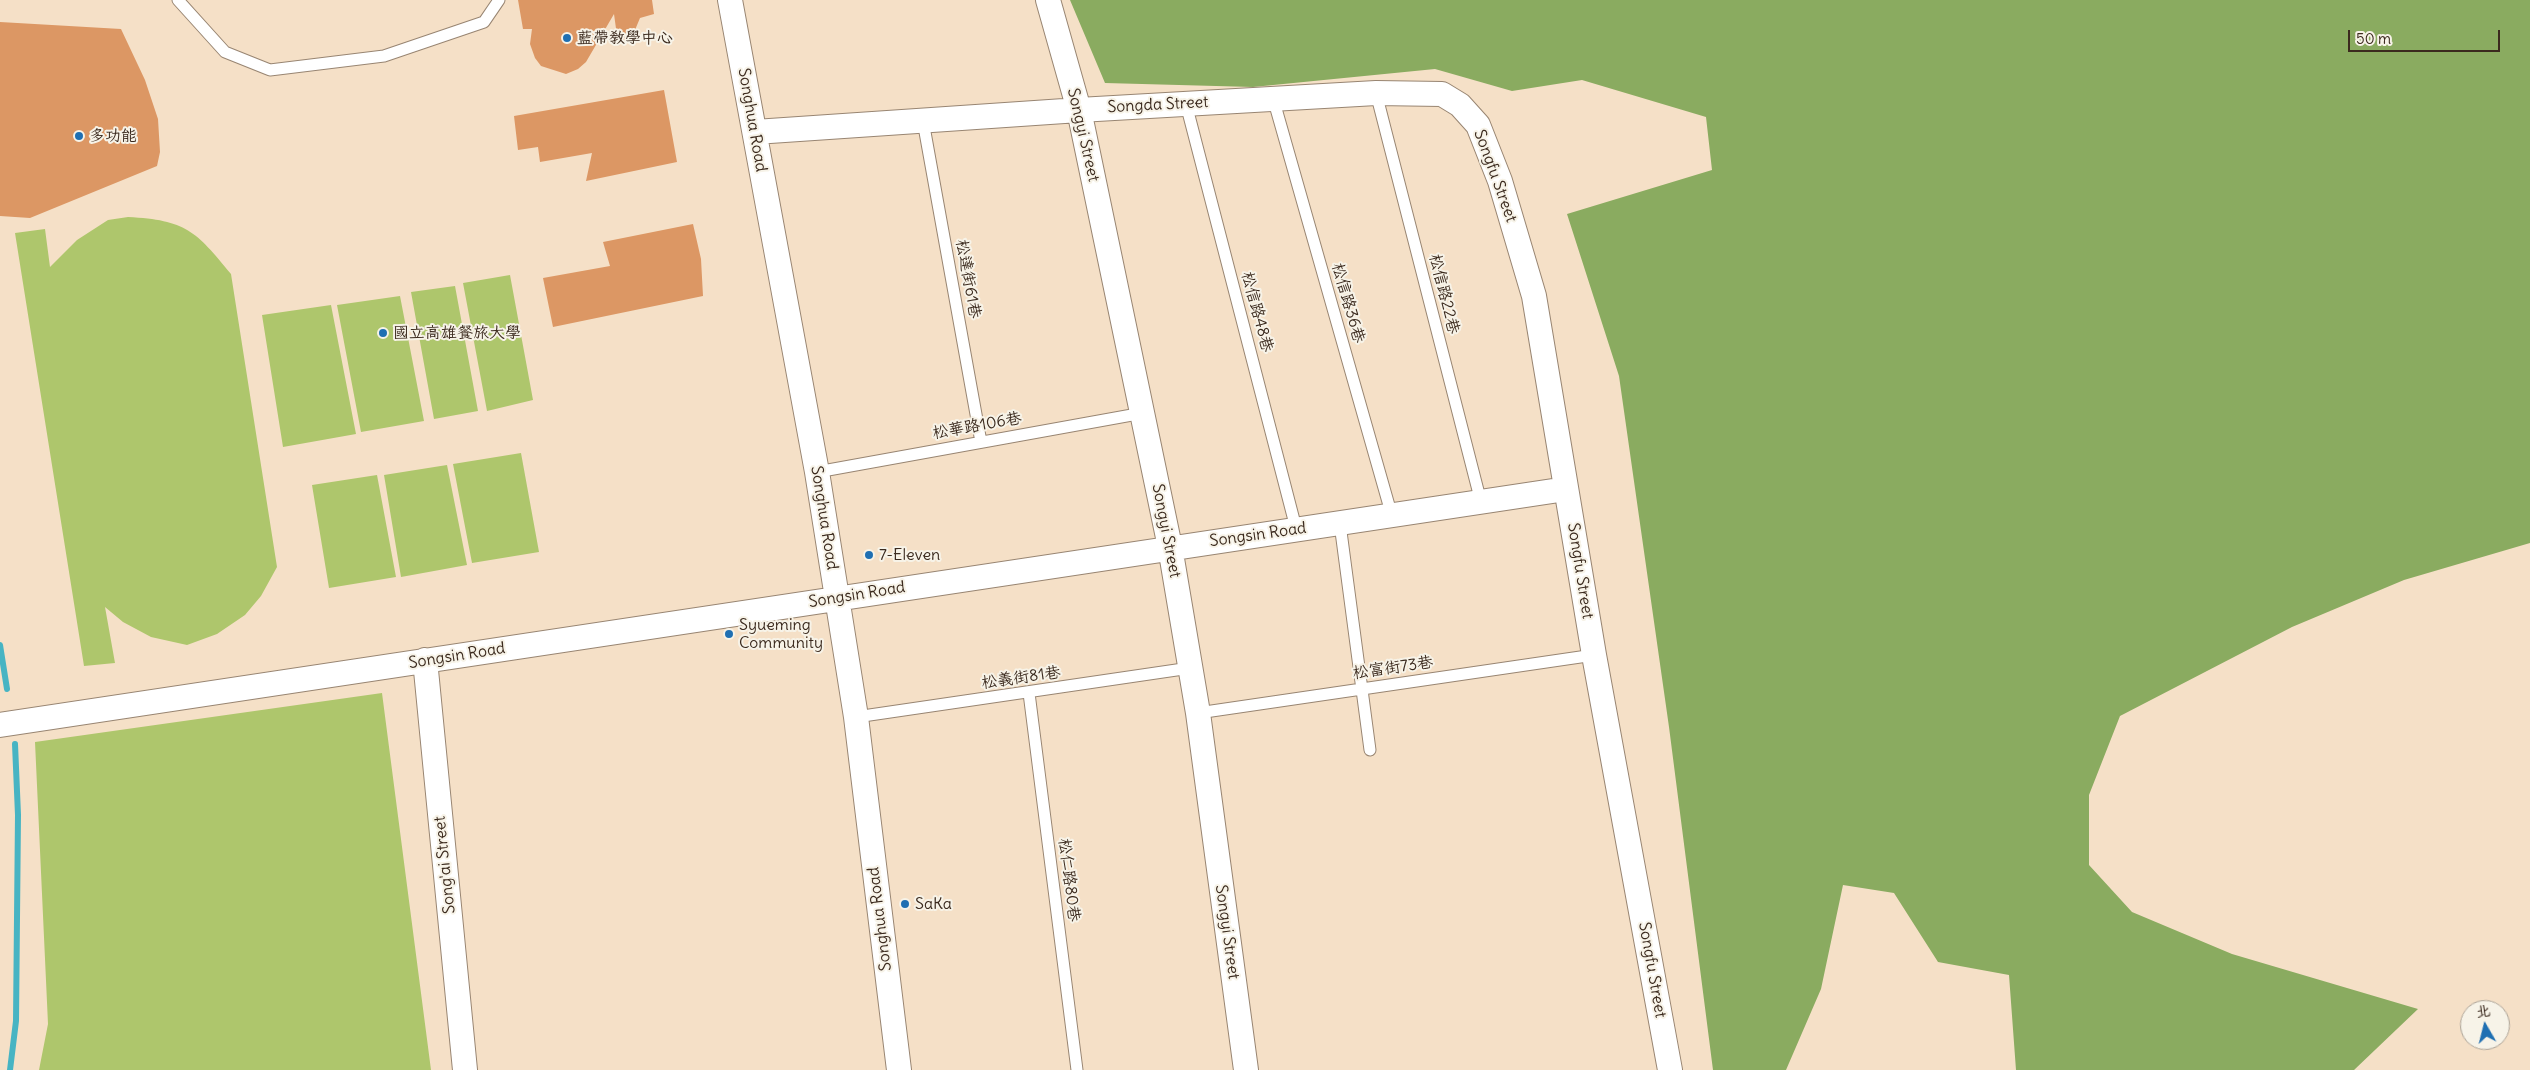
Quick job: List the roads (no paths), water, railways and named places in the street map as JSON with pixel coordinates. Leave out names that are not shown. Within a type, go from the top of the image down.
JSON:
[{"type":"street","name":"Songhua Road","points":[[730,0],[816,472],[856,717],[899,1070]]},
{"type":"street","name":"Songyi Street","points":[[1048,0],[1079,110],[1170,547],[1198,713],[1246,1070]]},
{"type":"street","name":"Songda Street","points":[[755,132],[1273,98],[1376,94],[1442,94]]},
{"type":"street","name":"Songfu Street","points":[[1442,94],[1460,106],[1478,125],[1500,181],[1534,296],[1594,655],[1670,1070]]},
{"type":"street","name":"Songsin Road","points":[[0,725],[1296,528],[1340,524],[1566,489]]},
{"type":"street","name":"Song'ai Street","points":[[425,660],[465,1070]]},
{"type":"lane","points":[[178,0],[225,52],[270,70],[384,56],[484,22],[499,0]]},
{"type":"lane","name":"松信路22巷","points":[[1376,94],[1481,502]]},
{"type":"lane","name":"松信路36巷","points":[[1273,98],[1392,516]]},
{"type":"lane","name":"松信路48巷","points":[[1186,104],[1296,528]]},
{"type":"lane","name":"松達街61巷","points":[[923,121],[981,442]]},
{"type":"lane","name":"松華路106巷","points":[[816,472],[1143,413]]},
{"type":"lane","points":[[1340,524],[1370,750]]},
{"type":"lane","name":"松富街73巷","points":[[1198,713],[1594,655]]},
{"type":"lane","name":"松義街81巷","points":[[856,717],[1190,668]]},
{"type":"lane","name":"松仁路80巷","points":[[1029,693],[1077,1070]]},
{"type":"waterway","points":[[0,645],[7,689]]},
{"type":"waterway","points":[[10,1070],[16,1021],[18,815],[15,744]]},
{"type":"place","name":"藍帶教學中心","points":[[567,38]]},
{"type":"place","name":"多功能","points":[[79,136]]},
{"type":"place","name":"國立高雄餐旅大學","points":[[383,333]]},
{"type":"place","name":"7-Eleven","points":[[869,555]]},
{"type":"place","name":"Syueming Community","points":[[729,634]]},
{"type":"place","name":"SaKa","points":[[905,904]]}]
